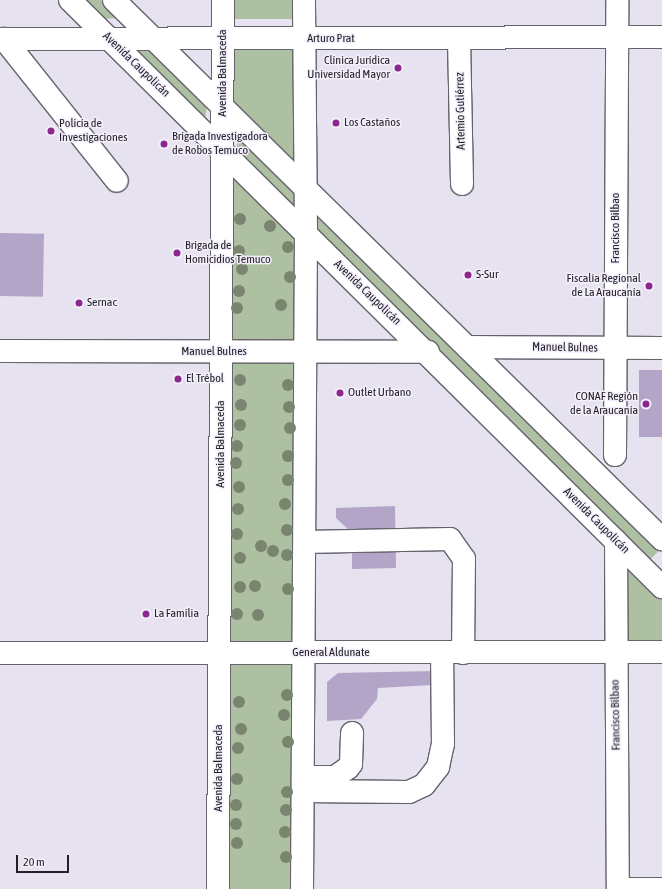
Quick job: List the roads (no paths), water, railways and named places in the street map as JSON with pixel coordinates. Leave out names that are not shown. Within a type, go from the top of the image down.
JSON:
[{"type":"main road","name":"Avenida Caupolicán","points":[[70,0],[428,352],[662,586]]},
{"type":"main road","points":[[114,0],[152,39],[306,187],[662,539]]},
{"type":"main road","name":"Avenida Balmaceda","points":[[218,889],[222,149],[224,109],[223,0]]},
{"type":"main road","points":[[302,889],[305,542],[304,352],[306,233],[304,0]]},
{"type":"main road","name":"Francisco Bilbao","points":[[615,455],[617,0]]},
{"type":"main road","name":"Arturo Prat","points":[[2,39],[662,37]]},
{"type":"main road","name":"Artemio Gutiérrez","points":[[459,38],[462,184]]},
{"type":"main road","points":[[2,39],[117,181]]},
{"type":"main road","name":"Manuel Bulnes","points":[[467,347],[662,348]]},
{"type":"main road","name":"Manuel Bulnes","points":[[0,351],[428,352],[455,355],[490,370]]},
{"type":"main road","points":[[305,542],[450,539],[464,558],[463,653]]},
{"type":"main road","name":"Francisco Bilbao","points":[[616,541],[618,889]]},
{"type":"main road","name":"General Aldunate","points":[[0,653],[662,652]]},
{"type":"main road","points":[[303,784],[409,792],[424,785],[438,767],[443,744],[442,653]]},
{"type":"main road","points":[[303,784],[335,777],[348,768],[351,764],[352,733]]},
{"type":"main road","points":[[618,889],[662,889]]},
{"type":"place","name":"Clínica Jurídica Universidad Mayor","points":[[398,68]]},
{"type":"place","name":"Los Castaños","points":[[336,123]]},
{"type":"place","name":"Policía de Investigaciones","points":[[51,131]]},
{"type":"place","name":"Brigada Investigadora de Robos Temuco","points":[[164,144]]},
{"type":"place","name":"Brigada de Homicidios Temuco","points":[[177,253]]},
{"type":"place","name":"S-Sur","points":[[468,275]]},
{"type":"place","name":"Fiscalía Regional de La Araucanía","points":[[649,286]]},
{"type":"place","name":"Sernac","points":[[79,303]]},
{"type":"place","name":"El Trébol","points":[[178,379]]},
{"type":"place","name":"Outlet Urbano","points":[[340,393]]},
{"type":"place","name":"CONAF Región de la Araucanía","points":[[646,404]]},
{"type":"place","name":"La Familia","points":[[146,614]]}]
